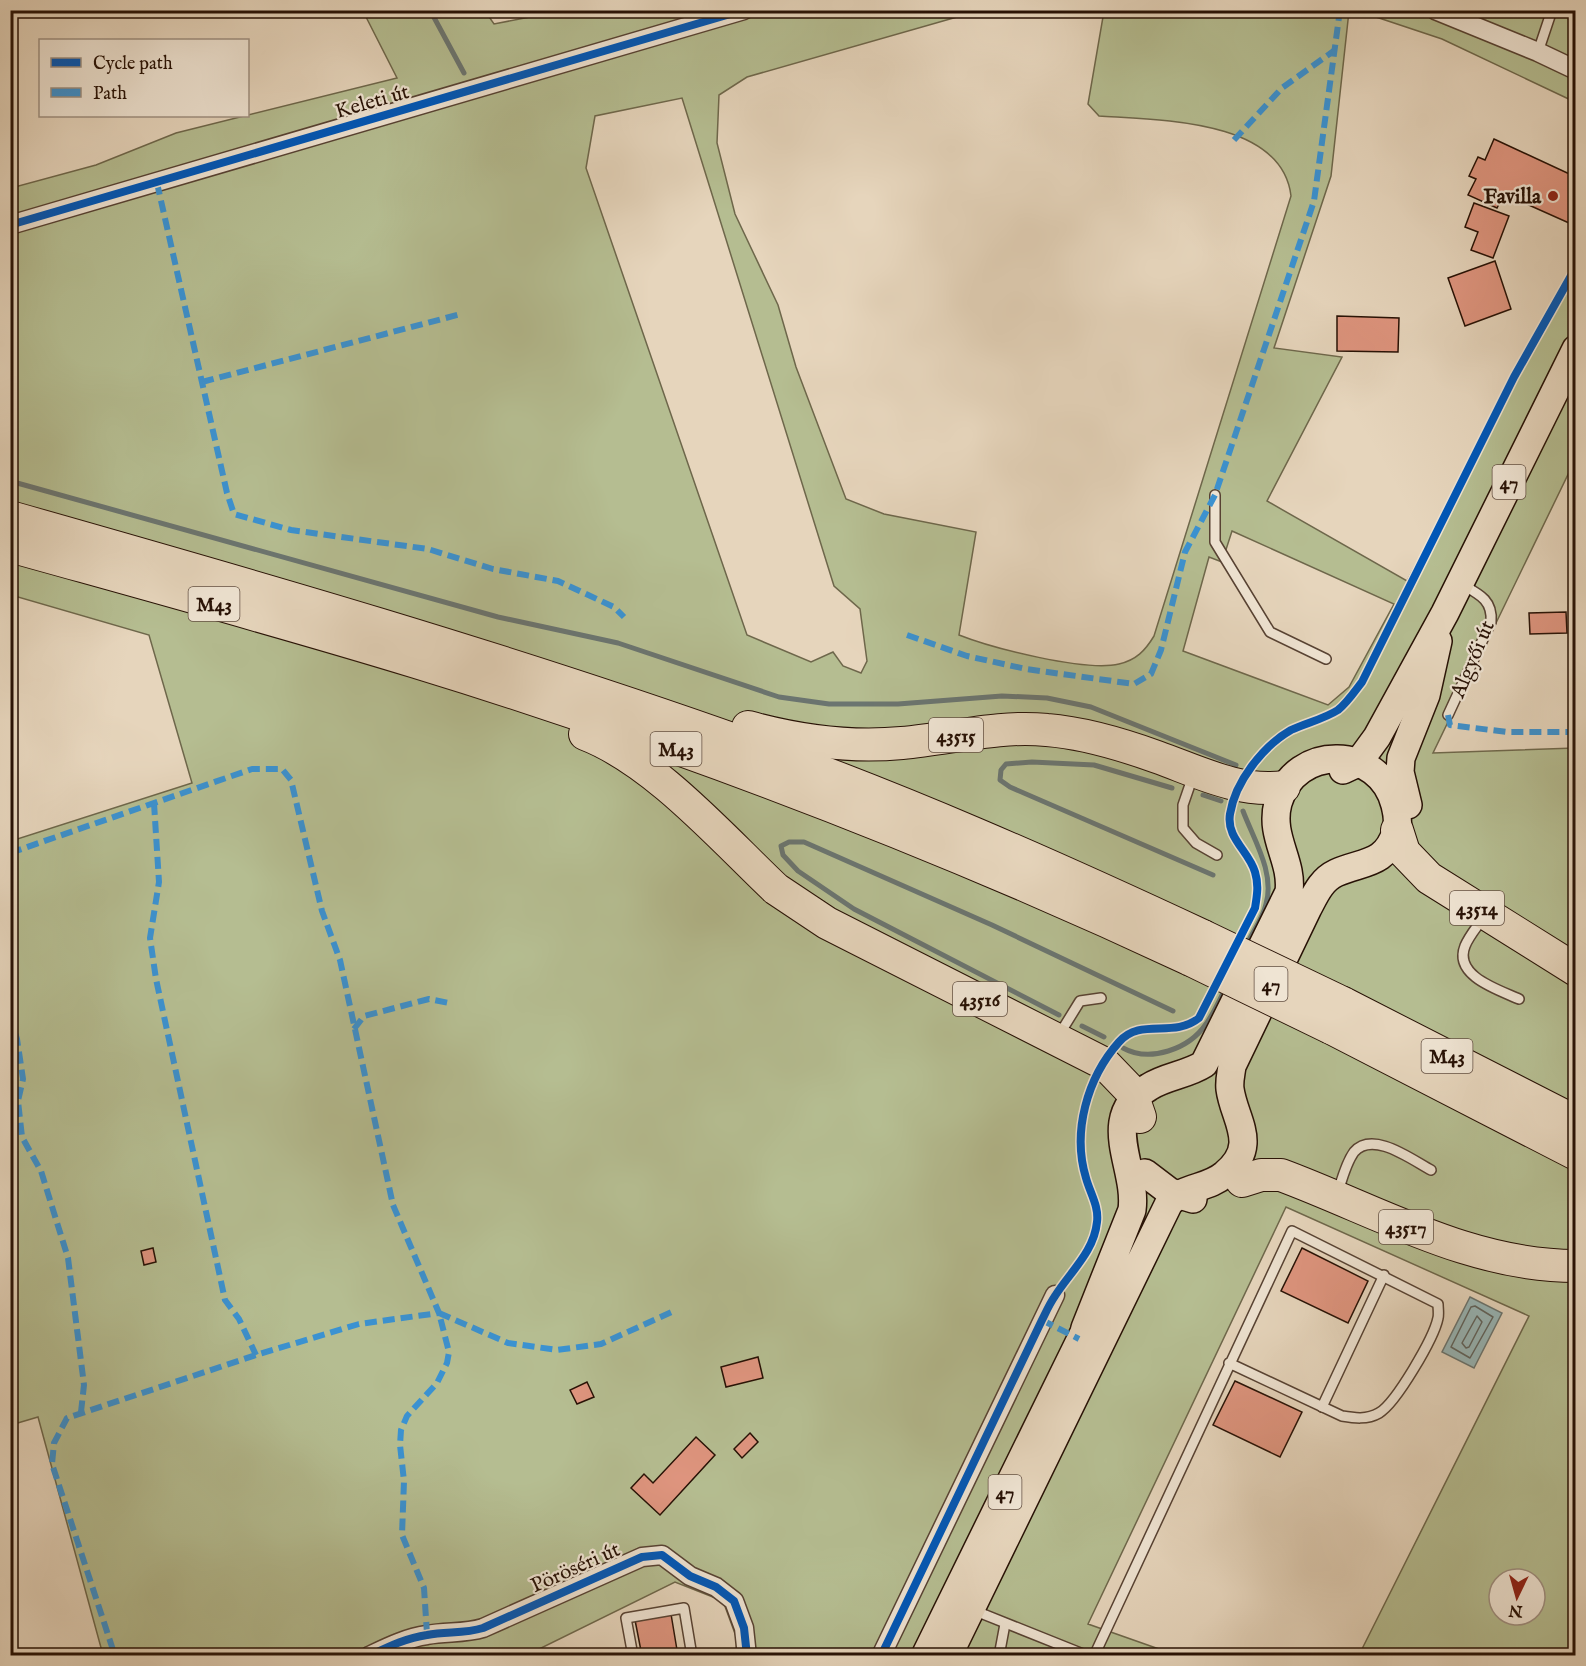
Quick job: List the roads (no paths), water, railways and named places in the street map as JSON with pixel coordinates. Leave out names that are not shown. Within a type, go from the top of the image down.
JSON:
[{"type":"highway","name":"M43","points":[[10,517],[430,639],[748,745],[938,819],[1072,875],[1197,948],[1337,1016],[1575,1122]]},
{"type":"highway","name":"M43","points":[[10,546],[417,663],[758,778],[931,845],[1091,913],[1197,948]]},
{"type":"highway","name":"43516","points":[[417,663],[478,694],[589,735],[624,755],[662,782],[777,889],[797,904],[871,946],[1106,1064],[1124,1081],[1137,1107]]},
{"type":"highway","name":"43515","points":[[624,702],[776,735],[848,745],[904,743],[1008,729],[1046,730],[1094,737],[1240,787],[1266,789],[1284,787]]},
{"type":"highway","name":"43514","points":[[1400,841],[1429,878],[1575,970]]},
{"type":"highway","name":"M43","points":[[1337,1016],[1575,1154]]},
{"type":"highway","name":"43517","points":[[1242,1181],[1261,1175],[1281,1175],[1426,1235],[1494,1258],[1540,1265],[1575,1266]]},
{"type":"main road","name":"Algyői út","points":[[1445,613],[1575,349]]},
{"type":"main road","name":"47","points":[[925,1656],[1094,1332],[1147,1245],[1183,1197],[1222,1177],[1240,1154],[1243,1133],[1230,1088],[1232,1066],[1322,883],[1335,873],[1370,864],[1400,841],[1409,837],[1411,817],[1400,772],[1401,758],[1426,695],[1445,613]]},
{"type":"main road","name":"47","points":[[948,1656],[1094,1332],[1132,1210],[1139,1179],[1123,1154],[1122,1136],[1125,1115],[1137,1107],[1196,1086],[1208,1078],[1215,1068],[1302,890],[1304,866],[1292,835],[1291,807],[1308,782],[1351,761],[1353,752],[1394,682],[1445,613]]},
{"type":"main road","name":"47","points":[[1242,1181],[1254,1159],[1258,1135],[1244,1077],[1249,1058],[1316,917],[1330,895],[1390,867],[1400,841],[1395,805],[1386,781],[1391,746],[1416,691],[1445,613]]},
{"type":"main road","points":[[1284,787],[1306,767],[1318,761],[1351,761],[1386,781]]},
{"type":"main road","name":"47","points":[[1137,1107],[1162,1080],[1182,1076],[1204,1064],[1281,910],[1291,882],[1277,837],[1276,815],[1284,787]]},
{"type":"main road","points":[[1139,1179],[1152,1181],[1183,1197],[1220,1195],[1242,1181]]},
{"type":"street","name":"Keleti út","points":[[10,225],[744,10]]},
{"type":"street","points":[[1435,10],[1538,52],[1575,70]]},
{"type":"street","points":[[881,1656],[1055,1295]]},
{"type":"street","name":"Pöröséri út","points":[[369,1656],[411,1638],[462,1633],[483,1628],[642,1557],[662,1555],[690,1576],[716,1587],[734,1601],[744,1628],[747,1656]]},
{"type":"lane","points":[[1538,52],[1552,10]]},
{"type":"lane","points":[[1215,495],[1215,542],[1270,632],[1326,658]]},
{"type":"lane","name":"Algyői út","points":[[1448,714],[1491,622],[1492,612],[1487,601],[1459,583]]},
{"type":"lane","points":[[1195,771],[1183,806],[1183,828],[1196,843],[1217,855]]},
{"type":"lane","points":[[1486,914],[1465,946],[1464,963],[1473,975],[1519,999]]},
{"type":"lane","points":[[1058,1038],[1080,1001],[1101,998]]},
{"type":"lane","points":[[1336,1197],[1350,1159],[1358,1149],[1368,1144],[1385,1147],[1431,1170]]},
{"type":"lane","points":[[1094,1656],[1229,1363],[1292,1232],[1384,1275],[1438,1304],[1438,1319],[1404,1385],[1377,1415],[1359,1419],[1342,1416],[1229,1363]]},
{"type":"lane","points":[[1322,1407],[1384,1275]]},
{"type":"lane","points":[[633,1656],[626,1618],[684,1608],[693,1656]]},
{"type":"lane","points":[[970,1609],[1088,1656]]},
{"type":"lane","points":[[999,1656],[1005,1624]]},
{"type":"water","points":[[1470,1297],[1502,1313],[1474,1368],[1442,1352]]},
{"type":"waterway","points":[[430,10],[464,73]]},
{"type":"waterway","points":[[10,481],[498,617],[618,643],[779,697],[829,704],[898,704],[1002,696],[1047,698],[1091,707],[1236,765]]},
{"type":"waterway","points":[[1172,788],[1094,765],[1032,762],[1006,764],[1001,770],[1000,780],[1010,787],[1213,875]]},
{"type":"waterway","points":[[1203,795],[1221,801]]},
{"type":"waterway","points":[[1243,811],[1262,857],[1268,880],[1266,904],[1246,946]]},
{"type":"waterway","points":[[1059,1015],[854,909],[798,871],[783,855],[781,846],[789,842],[804,842],[992,925],[1173,1011]]},
{"type":"waterway","points":[[1123,1048],[1145,1054],[1157,1054],[1179,1047],[1199,1033],[1226,987]]},
{"type":"waterway","points":[[1082,1026],[1104,1037]]},
{"type":"place","name":"Favilla","points":[[1553,196]]}]
